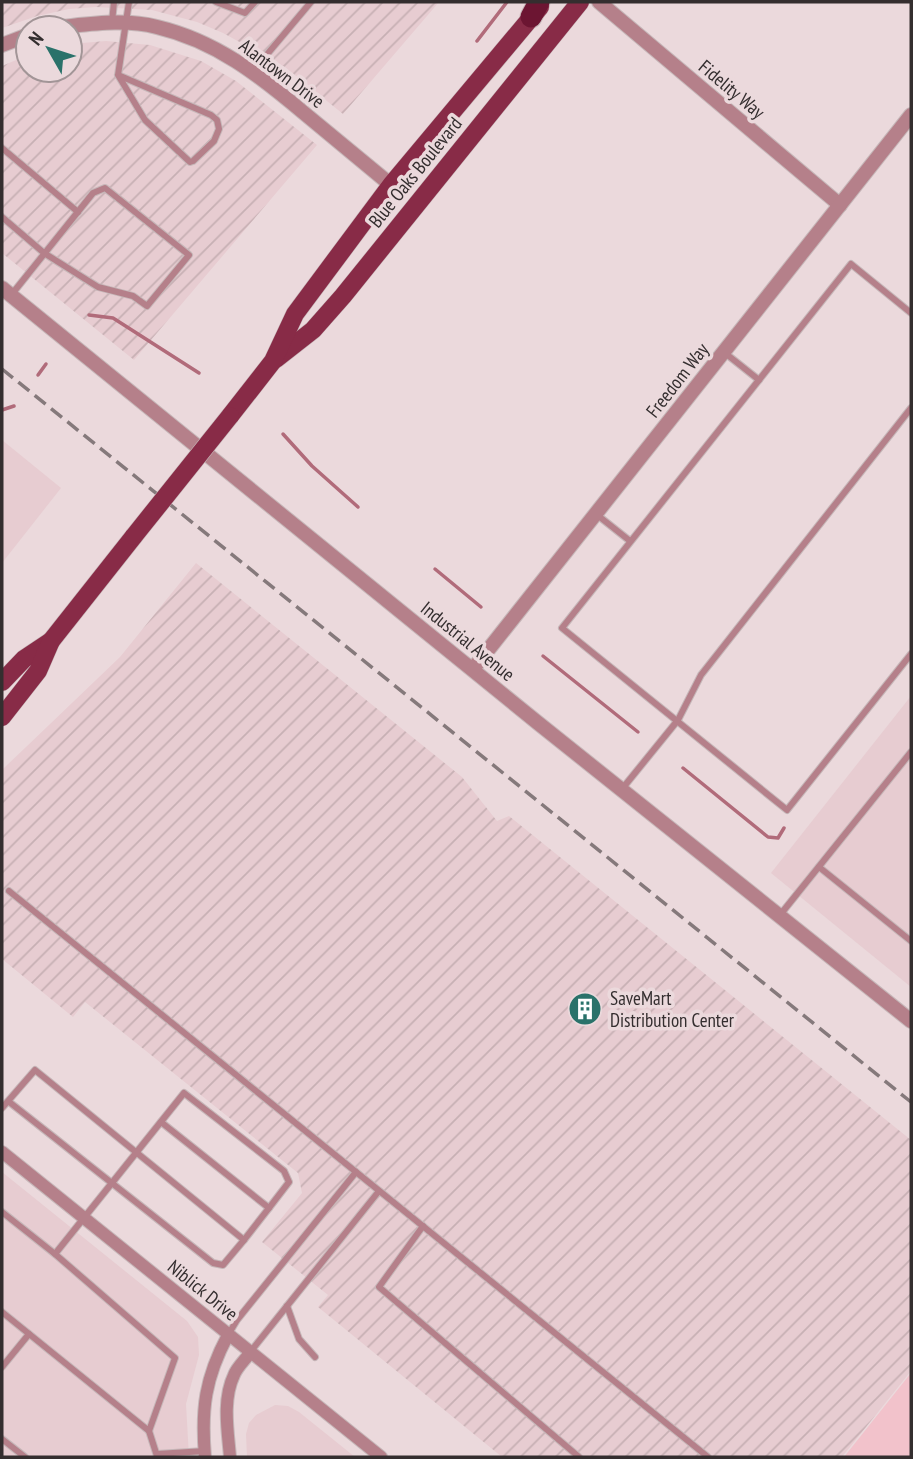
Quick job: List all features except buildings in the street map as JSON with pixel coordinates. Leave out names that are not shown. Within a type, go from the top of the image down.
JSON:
[{"type":"main road","name":"Blue Oaks Boulevard","points":[[273,361],[313,330],[343,296],[580,2]]},
{"type":"main road","name":"Blue Oaks Boulevard","points":[[2,717],[38,671],[51,641],[273,361],[295,314],[391,185],[538,7]]},
{"type":"main road","name":"Blue Oaks Boulevard","points":[[2,682],[24,659],[51,641]]},
{"type":"street","name":"Fidelity Way","points":[[599,2],[840,205]]},
{"type":"street","name":"Alantown Drive","points":[[84,25],[119,22],[156,27],[195,39],[226,54],[253,71],[391,185]]},
{"type":"street","name":"Freedom Way","points":[[473,669],[911,115]]},
{"type":"street","name":"Industrial Avenue","points":[[6,292],[911,1021]]},
{"type":"street","name":"Niblick Drive","points":[[2,1152],[380,1457]]},
{"type":"street","points":[[205,1454],[202,1418],[206,1392],[212,1369],[228,1335]]},
{"type":"street","points":[[230,1457],[227,1420],[233,1376],[250,1353]]},
{"type":"lane","points":[[114,2],[119,22],[118,75],[145,120],[190,162],[214,141],[219,129],[217,120],[211,115],[118,75]]},
{"type":"lane","points":[[119,22],[129,2]]},
{"type":"lane","points":[[216,2],[245,13],[255,2]]},
{"type":"lane","points":[[253,71],[311,2]]},
{"type":"lane","points":[[2,148],[78,212]]},
{"type":"lane","points":[[2,218],[44,253],[98,287],[132,296],[146,306],[189,255],[105,188],[93,193],[44,253],[6,292]]},
{"type":"lane","points":[[911,313],[851,264],[562,628],[788,810],[911,654]]},
{"type":"lane","points":[[724,352],[759,380]]},
{"type":"lane","points":[[622,789],[678,720],[701,675],[911,408]]},
{"type":"lane","points":[[596,514],[630,541]]},
{"type":"lane","points":[[779,915],[911,752]]},
{"type":"lane","points":[[818,867],[911,942]]},
{"type":"lane","points":[[9,891],[708,1457]]},
{"type":"lane","points":[[2,1108],[35,1070],[244,1240]]},
{"type":"lane","points":[[8,1101],[113,1182],[213,1263],[223,1265],[289,1182],[284,1171],[184,1093],[113,1182],[83,1218],[55,1254]]},
{"type":"lane","points":[[161,1122],[269,1208]]},
{"type":"lane","points":[[228,1335],[237,1320],[356,1172]]},
{"type":"lane","points":[[250,1353],[379,1191]]},
{"type":"lane","points":[[2,1212],[175,1358],[149,1431]]},
{"type":"lane","points":[[422,1226],[379,1287],[579,1457]]},
{"type":"lane","points":[[287,1306],[299,1339],[314,1357]]},
{"type":"lane","points":[[2,1312],[149,1431],[157,1456],[205,1454]]},
{"type":"lane","points":[[2,1367],[30,1334]]},
{"type":"lane","points":[[2,1439],[25,1457]]},
{"type":"shaded area","points":[[2,2],[439,2],[343,114],[285,67],[223,33],[197,22],[152,10],[96,7],[46,14],[14,14],[14,24],[2,28]]},
{"type":"shaded area","points":[[106,41],[150,45],[201,61],[236,81],[317,145],[134,360],[2,253],[2,66],[14,61],[14,84],[84,84],[84,43]]},
{"type":"shaded area","points":[[2,440],[61,488],[2,563]]},
{"type":"shaded area","points":[[196,563],[462,777],[497,821],[509,816],[911,1140],[911,1371],[842,1457],[502,1457],[318,1307],[328,1295],[262,1242],[302,1193],[298,1173],[85,1002],[73,1017],[2,959],[2,770],[120,657]]},
{"type":"shaded area","points":[[911,696],[911,987],[771,873]]},
{"type":"shaded area","points":[[2,1172],[187,1321],[198,1337],[199,1355],[186,1404],[189,1457],[2,1457]]},
{"type":"shaded area","points":[[911,1373],[911,1457],[844,1457]]},
{"type":"shaded area","points":[[275,1405],[288,1406],[299,1412],[355,1457],[247,1457],[246,1434],[249,1423],[256,1415]]},
{"type":"waterway","points":[[477,41],[507,2]]},
{"type":"waterway","points":[[89,315],[113,318],[199,373]]},
{"type":"waterway","points":[[38,375],[46,364]]},
{"type":"waterway","points":[[2,410],[14,406]]},
{"type":"waterway","points":[[283,434],[312,466],[358,507]]},
{"type":"waterway","points":[[435,569],[481,607]]},
{"type":"waterway","points":[[543,656],[638,732]]},
{"type":"waterway","points":[[683,768],[768,837],[778,838],[784,828]]},
{"type":"railway","points":[[2,369],[911,1102]]},
{"type":"place","name":"SaveMart Distribution Center","points":[[585,1009]]}]
